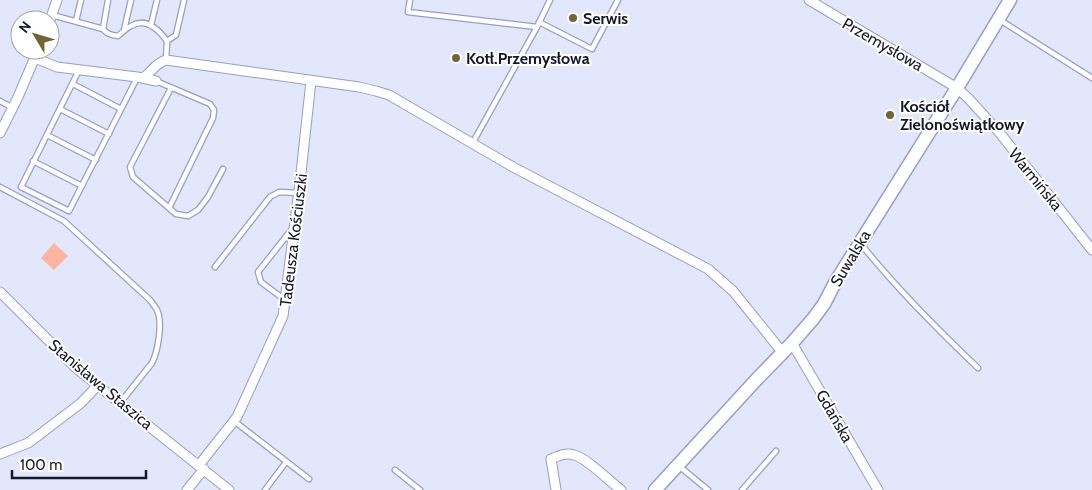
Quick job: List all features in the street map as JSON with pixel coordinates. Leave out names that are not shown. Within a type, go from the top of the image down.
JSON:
[{"type":"street","name":"Przemysłowa","points":[[809,0],[957,88]]},
{"type":"street","name":"Suwalska","points":[[656,490],[792,343],[824,304],[836,281],[1010,0]]},
{"type":"street","points":[[0,133],[34,60]]},
{"type":"street","points":[[46,60],[57,68],[140,77],[156,81]]},
{"type":"street","points":[[140,77],[148,74],[156,65],[166,60],[359,87],[389,96],[530,176],[708,269],[733,291],[783,352]]},
{"type":"street","name":"Tadeusza Kościuszki","points":[[187,490],[237,417],[283,316],[311,81]]},
{"type":"street","name":"Warmińska","points":[[957,88],[998,132],[1092,250]]},
{"type":"street","name":"Stanisława Staszica","points":[[0,292],[76,368],[229,490]]},
{"type":"street","name":"Gdańska","points":[[792,343],[878,490]]},
{"type":"street","points":[[0,454],[28,443],[80,403],[98,384]]},
{"type":"street","points":[[556,490],[551,459],[563,454],[574,454],[621,490]]},
{"type":"lane","points":[[76,20],[81,0]]},
{"type":"lane","points":[[103,28],[108,0]]},
{"type":"lane","points":[[124,31],[131,0]]},
{"type":"lane","points":[[151,25],[157,0]]},
{"type":"lane","points":[[167,41],[176,35],[184,0]]},
{"type":"lane","points":[[410,0],[408,12],[538,24],[592,49],[618,0]]},
{"type":"lane","points":[[472,144],[550,0]]},
{"type":"lane","points":[[60,18],[76,20],[103,28],[106,33],[118,36],[128,27],[135,24],[144,23],[151,25],[167,41],[166,60]]},
{"type":"lane","points":[[998,20],[1092,78]]},
{"type":"lane","points":[[16,195],[79,70]]},
{"type":"lane","points":[[64,221],[121,109],[140,77]]},
{"type":"lane","points":[[156,81],[210,104],[214,110],[213,118],[169,208]]},
{"type":"lane","points":[[72,84],[121,109]]},
{"type":"lane","points":[[171,88],[130,167],[133,177],[176,214],[188,216],[198,210],[208,197],[222,169]]},
{"type":"lane","points":[[0,101],[13,108]]},
{"type":"lane","points":[[60,109],[109,134]]},
{"type":"lane","points":[[47,135],[96,160]]},
{"type":"lane","points":[[33,161],[82,186]]},
{"type":"lane","points":[[0,187],[64,221],[150,300],[158,311],[160,324],[155,356],[120,403]]},
{"type":"lane","points":[[20,187],[70,211]]},
{"type":"lane","points":[[215,267],[270,197],[279,192],[299,194]]},
{"type":"lane","points":[[285,300],[261,282],[258,272],[294,226]]},
{"type":"lane","points":[[860,242],[879,267],[978,368]]},
{"type":"lane","points":[[234,421],[308,479]]},
{"type":"lane","points":[[742,490],[776,452]]},
{"type":"lane","points":[[265,490],[286,462]]},
{"type":"lane","points":[[678,465],[708,490]]},
{"type":"lane","points":[[395,470],[420,490]]},
{"type":"shaded area","points":[[54,243],[68,256],[54,270],[41,258]]},
{"type":"place","name":"Serwis","points":[[573,18]]},
{"type":"place","name":"Kotł.Przemysłowa","points":[[456,58]]},
{"type":"place","name":"Kościół Zielonoświątkowy","points":[[890,115]]}]
